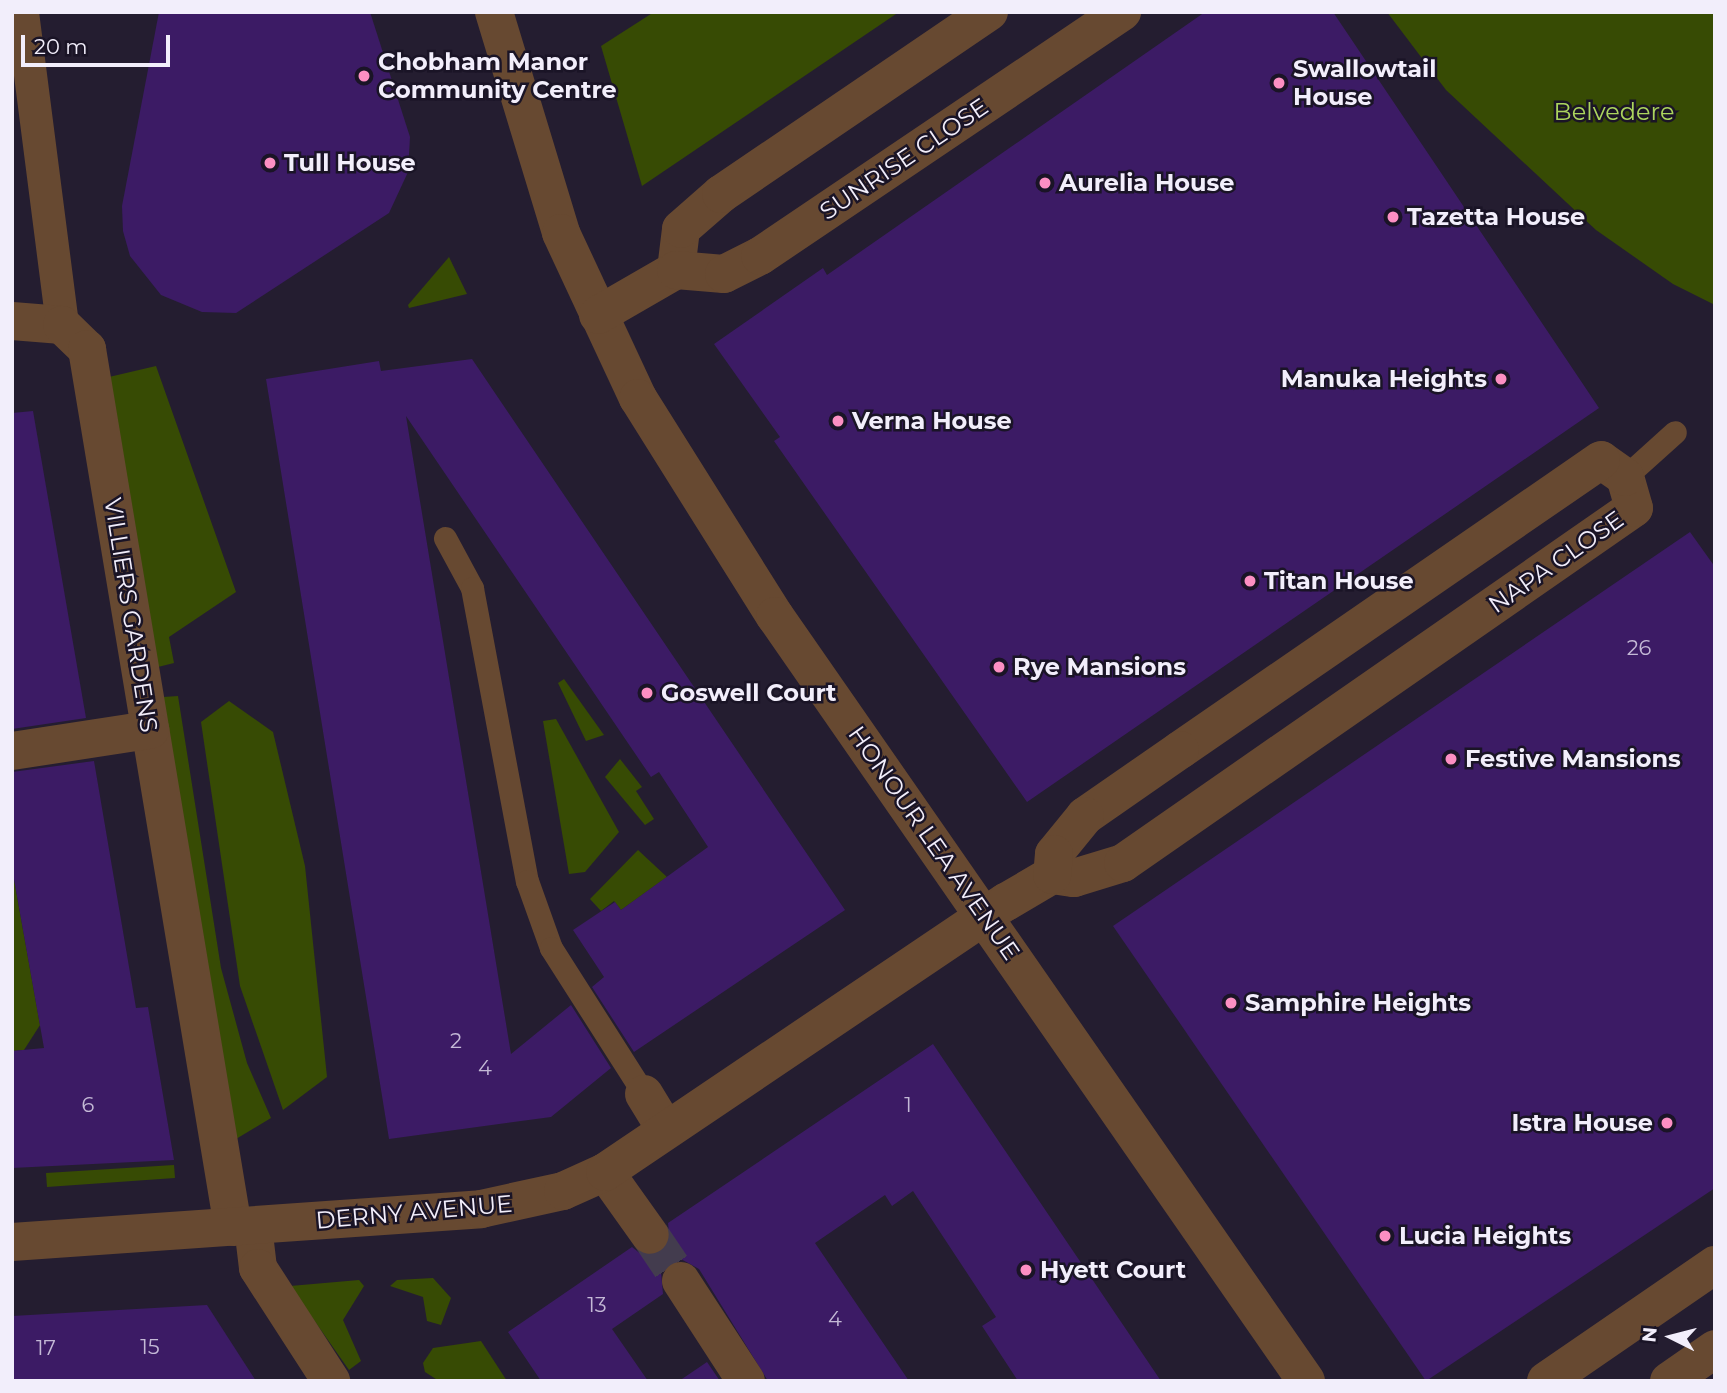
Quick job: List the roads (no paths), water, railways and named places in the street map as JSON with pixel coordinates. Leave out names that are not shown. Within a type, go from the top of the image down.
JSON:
[{"type":"street","points":[[12,321],[62,324],[22,12]]},
{"type":"street","name":"HONOUR LEA AVENUE","points":[[494,12],[561,233],[638,397],[775,616],[1306,1381]]},
{"type":"street","points":[[598,315],[676,270],[681,229],[721,194],[989,12]]},
{"type":"street","name":"SUNRISE CLOSE","points":[[676,270],[724,274],[760,256],[1122,12]]},
{"type":"street","name":"VILLIERS GARDENS","points":[[62,324],[87,349],[150,730],[243,1227],[258,1268],[331,1381]]},
{"type":"street","name":"NAPA CLOSE","points":[[985,915],[1052,875],[1074,878],[1123,863],[1214,805],[1634,508],[1625,477],[1601,460],[1085,816],[1054,855],[1052,875]]},
{"type":"street","points":[[12,751],[150,730]]},
{"type":"street","name":"DERNY AVENUE","points":[[12,1242],[518,1205],[605,1172],[985,915]]},
{"type":"street","points":[[644,1094],[666,1130]]},
{"type":"street","points":[[605,1172],[650,1235]]},
{"type":"street","points":[[1546,1381],[1715,1265]]},
{"type":"street","points":[[681,1281],[746,1381]]},
{"type":"street","points":[[1669,1381],[1715,1349]]},
{"type":"lane","points":[[1625,477],[1675,432]]},
{"type":"lane","points":[[444,538],[472,588],[527,881],[551,948],[644,1094]]},
{"type":"tunnel","points":[[650,1235],[681,1281]]},
{"type":"place","name":"Chobham Manor Community Centre","points":[[364,76]]},
{"type":"place","name":"Swallowtail House","points":[[1279,83]]},
{"type":"place","name":"Tull House","points":[[270,163]]},
{"type":"place","name":"Aurelia House","points":[[1045,183]]},
{"type":"place","name":"Tazetta House","points":[[1393,217]]},
{"type":"place","name":"Manuka Heights","points":[[1501,379]]},
{"type":"place","name":"Verna House","points":[[838,421]]},
{"type":"place","name":"Titan House","points":[[1250,581]]},
{"type":"place","name":"Rye Mansions","points":[[999,667]]},
{"type":"place","name":"Goswell Court","points":[[647,693]]},
{"type":"place","name":"Festive Mansions","points":[[1451,759]]},
{"type":"place","name":"Samphire Heights","points":[[1231,1003]]},
{"type":"place","name":"Istra House","points":[[1667,1123]]},
{"type":"place","name":"Lucia Heights","points":[[1385,1236]]},
{"type":"place","name":"Hyett Court","points":[[1026,1270]]},
{"type":"park label","name":"Belvedere","points":[[1614,112]]}]
